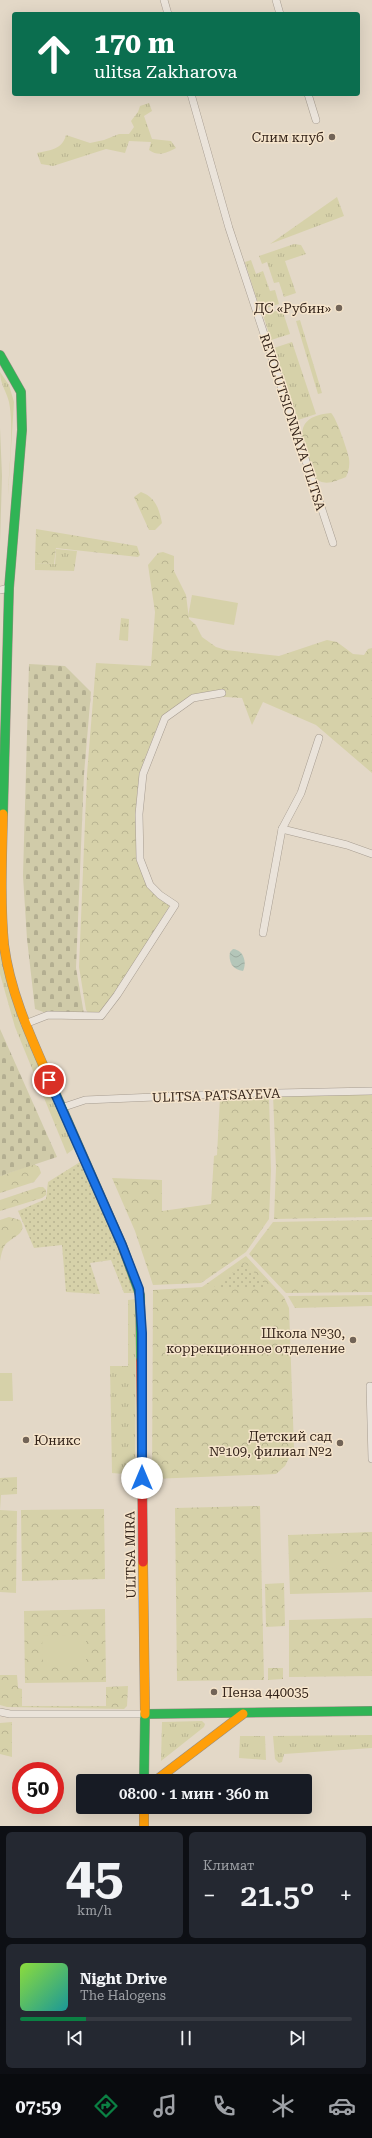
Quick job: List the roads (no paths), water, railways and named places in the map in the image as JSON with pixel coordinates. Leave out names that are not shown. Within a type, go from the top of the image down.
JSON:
[{"type":"main road","name":"ULITSA MIRA","points":[[0,355],[21,392],[22,430],[5,589],[1,878],[4,945],[14,992],[25,1024],[136,1280],[140,1295],[142,1333],[144,1774]]},
{"type":"main road","points":[[145,1714],[242,1714],[372,1710]]},
{"type":"main road","points":[[210,1713],[218,1716],[221,1723],[220,1728],[212,1737]]},
{"type":"main road","points":[[164,1774],[242,1714]]},
{"type":"main road","points":[[144,1814],[144,1826]]},
{"type":"street","points":[[164,0],[167,12]]},
{"type":"street","points":[[276,0],[279,12]]},
{"type":"street","name":"REVOLUTSIONNAYA ULITSA","points":[[192,96],[229,228],[333,543]]},
{"type":"street","points":[[309,96],[316,120]]},
{"type":"street","points":[[25,1024],[48,1015],[101,1016],[117,995],[175,905],[160,895],[150,885],[140,859],[140,792],[146,763],[165,718],[193,698],[222,693]]},
{"type":"street","points":[[263,933],[282,829],[300,793],[318,738]]},
{"type":"street","points":[[282,829],[347,845],[372,854]]},
{"type":"street","name":"ULITSA PATSAYEVA","points":[[61,1108],[85,1100],[224,1094],[372,1091]]},
{"type":"street","points":[[370,1386],[372,1459]]},
{"type":"street","points":[[0,1712],[10,1714],[145,1714]]},
{"type":"water","points":[[233,949],[240,952],[244,957],[245,964],[243,971],[236,969],[232,965],[230,952]]},
{"type":"place","name":"Слим клуб","points":[[332,137]]},
{"type":"place","name":"ДС «Рубин»","points":[[339,308]]},
{"type":"place","name":"Школа №30, коррекционное отделение","points":[[353,1340]]},
{"type":"place","name":"Юникс","points":[[26,1440]]},
{"type":"place","name":"Детский сад №109, филиал №2","points":[[340,1443]]},
{"type":"place","name":"Пенза 440035","points":[[214,1692]]}]
